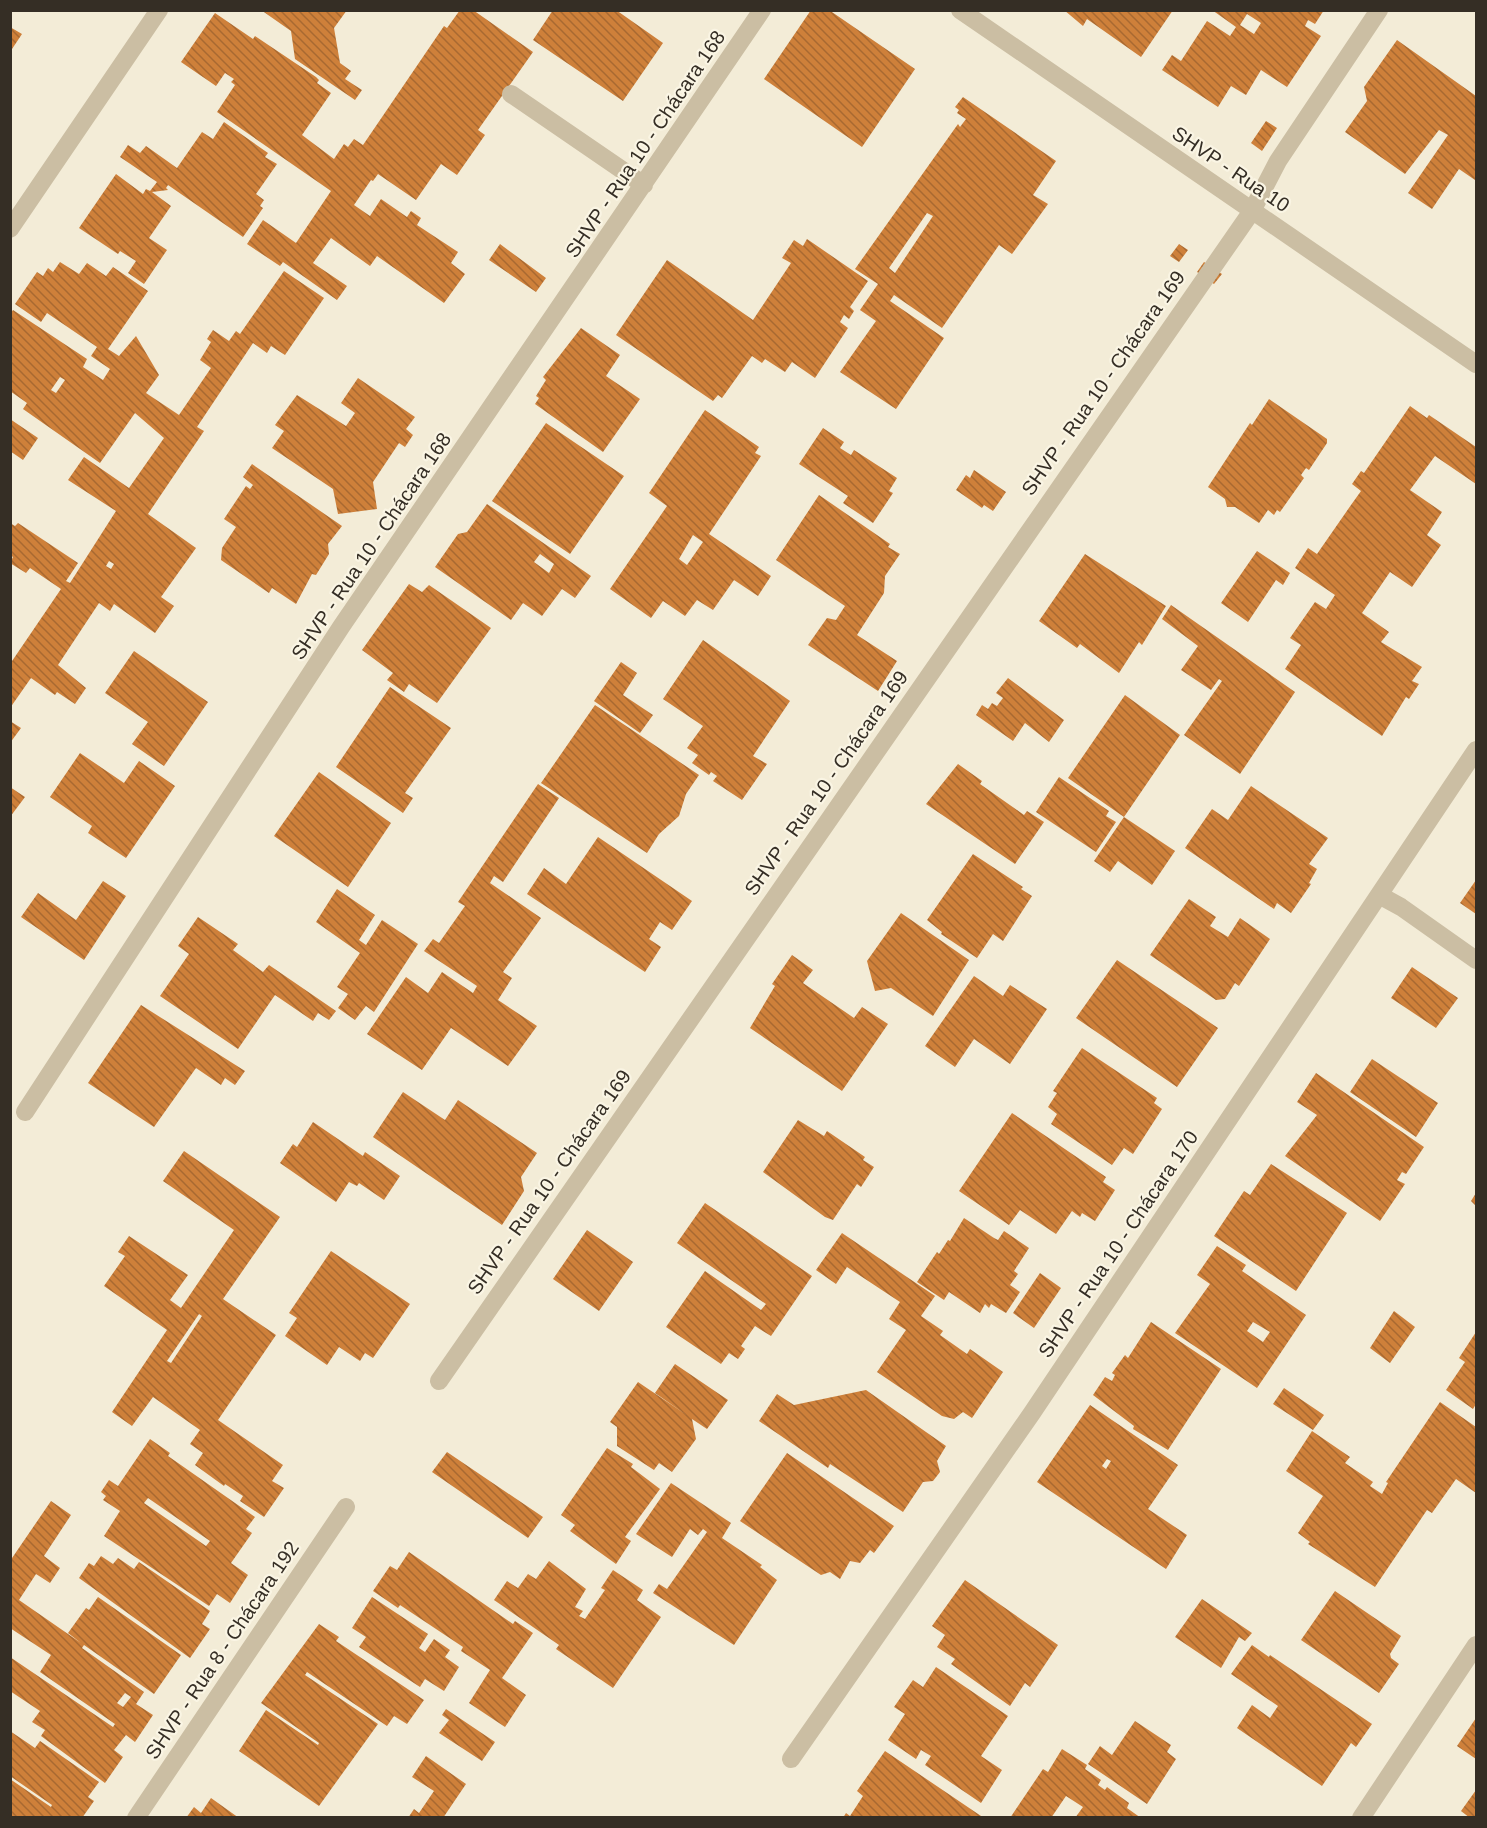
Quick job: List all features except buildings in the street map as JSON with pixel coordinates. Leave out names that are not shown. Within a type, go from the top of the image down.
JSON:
[{"type":"street","points":[[10,229],[159,10]]},
{"type":"street","name":"SHVP - Rua 10 - Chácara 168","points":[[25,1112],[341,627],[645,185],[762,10]]},
{"type":"street","name":"SHVP - Rua 10","points":[[960,10],[1476,364]]},
{"type":"street","name":"SHVP - Rua 10 - Chácara 169","points":[[439,1381],[1252,211],[1278,161],[1379,10]]},
{"type":"street","points":[[511,94],[645,185]]},
{"type":"street","name":"SHVP - Rua 10 - Chácara 170","points":[[791,1759],[1032,1413],[1476,750]]},
{"type":"street","points":[[1379,895],[1401,907],[1476,960]]},
{"type":"street","name":"SHVP - Rua 8 - Chácara 192","points":[[136,1818],[346,1507]]},
{"type":"street","points":[[1360,1818],[1476,1645]]}]
